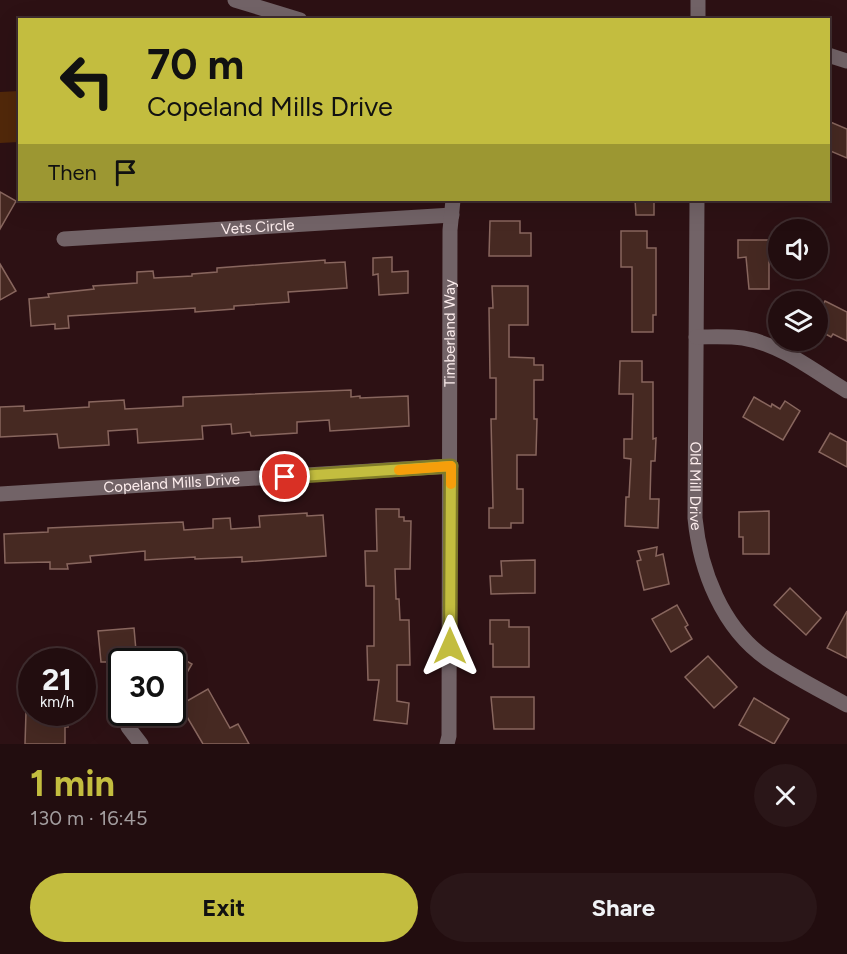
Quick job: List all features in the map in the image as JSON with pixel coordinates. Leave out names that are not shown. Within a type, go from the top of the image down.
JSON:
[{"type":"street","points":[[235,0],[294,18]]},
{"type":"street","points":[[698,0],[698,18]]},
{"type":"street","points":[[830,56],[847,61]]},
{"type":"street","name":"Old Mill Drive","points":[[697,201],[695,518],[698,542],[709,581],[733,624],[760,653],[779,667],[847,705]]},
{"type":"street","name":"Vets Circle","points":[[64,239],[453,207]]},
{"type":"street","name":"Timberland Way","points":[[447,744],[449,736],[453,207]]},
{"type":"street","points":[[696,337],[742,338],[764,343],[847,391]]},
{"type":"street","name":"Copeland Mills Drive","points":[[0,494],[451,466]]},
{"type":"street","points":[[128,727],[141,744]]},
{"type":"shaded area","points":[[18,91],[18,142],[0,143],[0,92]]},
{"type":"building","points":[[830,122],[847,129],[847,158],[830,151]]},
{"type":"building","points":[[0,192],[16,201],[0,229]]},
{"type":"building","points":[[635,201],[654,201],[654,215],[636,215]]},
{"type":"building","points":[[490,221],[520,221],[520,233],[531,233],[531,256],[489,256]]},
{"type":"building","points":[[621,231],[647,231],[647,248],[656,248],[656,315],[653,315],[653,332],[632,332],[632,267],[621,267]]},
{"type":"building","points":[[738,240],[768,240],[769,289],[749,289],[746,257],[738,258]]},
{"type":"building","points":[[392,257],[392,272],[408,271],[408,293],[379,295],[378,274],[373,275],[373,258]]},
{"type":"building","points":[[325,260],[325,263],[345,262],[347,288],[288,292],[289,302],[234,306],[234,309],[195,312],[195,308],[68,316],[69,328],[55,329],[55,324],[31,326],[29,299],[49,297],[48,294],[94,289],[93,286],[137,283],[137,272],[153,271],[154,278],[192,276],[192,274],[217,272],[217,268]]},
{"type":"building","points":[[0,264],[16,291],[0,300]]},
{"type":"building","points":[[492,286],[528,286],[528,325],[509,325],[509,357],[534,358],[534,365],[543,365],[543,380],[534,380],[534,419],[537,419],[536,455],[517,455],[517,489],[523,489],[523,523],[511,523],[511,528],[489,528],[489,508],[493,508],[491,419],[496,419],[496,378],[490,378],[489,308],[493,308]]},
{"type":"building","points":[[828,302],[847,312],[847,341],[833,334],[831,337],[828,335]]},
{"type":"building","points":[[620,361],[642,361],[642,382],[653,382],[653,439],[656,438],[655,461],[651,461],[650,499],[659,499],[658,528],[625,526],[631,459],[624,458],[624,439],[632,439],[633,394],[619,394]]},
{"type":"building","points":[[351,390],[351,397],[360,396],[360,398],[408,396],[409,426],[330,431],[329,420],[297,422],[297,433],[251,436],[250,432],[232,434],[231,424],[202,426],[203,439],[138,443],[137,429],[108,431],[109,445],[59,448],[57,434],[0,437],[0,407],[24,406],[24,411],[89,407],[89,402],[124,400],[125,409],[183,406],[183,397]]},
{"type":"building","points":[[754,397],[771,407],[772,404],[780,409],[785,401],[800,411],[783,440],[743,417]]},
{"type":"building","points":[[830,433],[847,442],[847,467],[819,452]]},
{"type":"building","points":[[376,509],[399,509],[399,517],[404,517],[404,521],[411,521],[410,569],[395,569],[396,599],[399,599],[400,620],[409,620],[410,665],[397,665],[397,701],[409,703],[407,724],[374,720],[379,680],[368,680],[367,646],[374,646],[374,586],[366,586],[365,551],[377,551]]},
{"type":"building","points":[[769,511],[769,554],[743,554],[743,537],[739,537],[739,512]]},
{"type":"building","points":[[307,513],[307,516],[323,515],[326,556],[242,562],[242,557],[145,560],[145,551],[90,556],[91,562],[67,564],[68,569],[50,569],[50,562],[5,563],[4,534],[48,532],[48,528],[183,522],[184,530],[213,528],[213,519],[230,518],[231,529],[260,527],[259,516]]},
{"type":"building","points":[[657,547],[656,556],[663,554],[669,584],[644,590],[637,561],[641,560],[638,551]]},
{"type":"building","points":[[535,560],[535,593],[491,594],[490,576],[502,576],[501,561]]},
{"type":"building","points":[[790,588],[821,618],[806,635],[774,605]]},
{"type":"building","points":[[677,605],[688,625],[685,627],[692,639],[671,652],[652,619]]},
{"type":"building","points":[[847,611],[847,658],[827,648]]},
{"type":"building","points":[[490,620],[509,620],[509,627],[529,627],[529,667],[493,667]]},
{"type":"building","points":[[134,628],[136,648],[108,648],[108,662],[101,662],[98,631]]},
{"type":"building","points":[[708,656],[737,687],[714,708],[685,677]]},
{"type":"building","points":[[186,661],[192,664],[186,674]]},
{"type":"building","points":[[208,689],[230,728],[238,724],[249,744],[203,744],[186,715],[186,702]]},
{"type":"building","points":[[491,697],[534,697],[534,729],[494,729]]},
{"type":"building","points":[[754,698],[789,719],[774,744],[739,725]]},
{"type":"building","points":[[26,726],[68,726],[65,727],[65,744],[25,744]]},
{"type":"slow traffic","points":[[399,470],[451,466],[451,484]]},
{"type":"route","points":[[285,477],[451,466],[450,646]]}]
